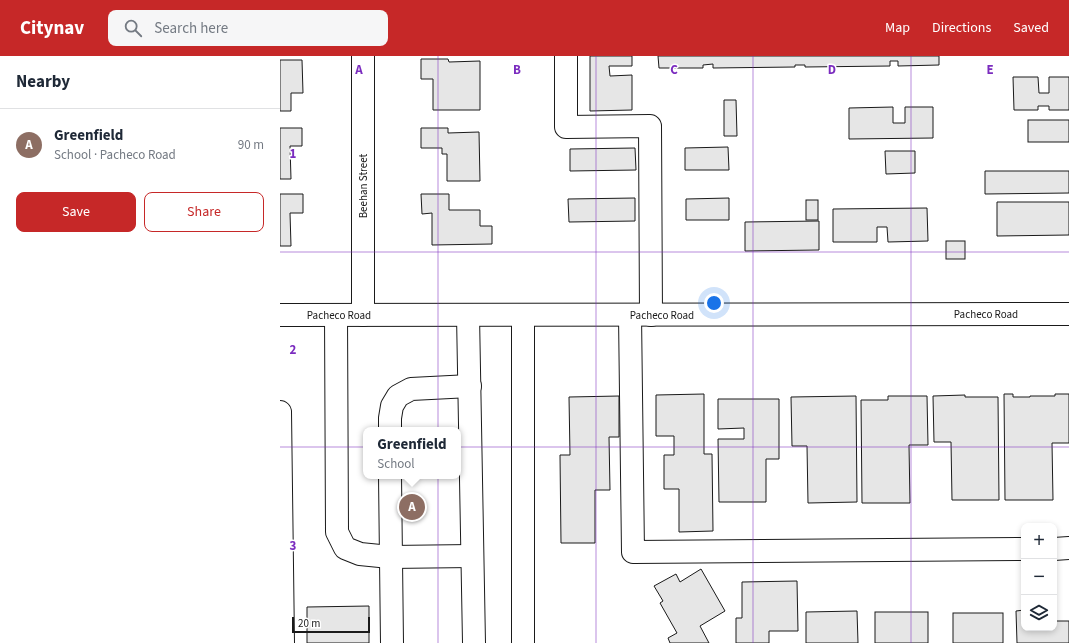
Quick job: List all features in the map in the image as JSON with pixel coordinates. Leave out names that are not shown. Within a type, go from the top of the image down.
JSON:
[{"type":"street","name":"Beehan Street","points":[[363,56],[363,315]]},
{"type":"street","points":[[566,56],[566,127],[650,126],[641,315],[633,552],[1021,549]]},
{"type":"street","name":"Pacheco Road","points":[[280,315],[1069,314]]},
{"type":"street","points":[[336,315],[337,532],[345,548],[360,554],[390,557],[472,556]]},
{"type":"street","points":[[468,315],[474,643]]},
{"type":"street","points":[[523,315],[523,643]]},
{"type":"street","points":[[390,427],[392,406],[398,396],[411,390],[470,386]]},
{"type":"street","points":[[280,412],[283,643]]},
{"type":"street","points":[[390,479],[392,643]]},
{"type":"street","points":[[1057,548],[1069,548]]},
{"type":"building","points":[[590,56],[632,56],[632,66],[609,66],[610,76],[632,75],[632,110],[590,111]]},
{"type":"building","points":[[658,56],[939,56],[939,65],[898,66],[898,61],[890,61],[890,66],[805,67],[805,65],[795,65],[795,67],[713,68],[713,64],[703,65],[703,68],[659,68]]},
{"type":"building","points":[[421,59],[448,59],[449,62],[480,61],[480,110],[433,110],[433,79],[421,79]]},
{"type":"building","points":[[280,60],[302,60],[303,93],[291,93],[291,111],[280,111]]},
{"type":"building","points":[[1013,77],[1038,77],[1039,93],[1049,93],[1049,77],[1069,77],[1069,110],[1049,110],[1049,106],[1038,106],[1038,110],[1014,110]]},
{"type":"building","points":[[724,100],[736,100],[737,136],[724,136]]},
{"type":"building","points":[[893,107],[893,123],[905,123],[905,107],[933,107],[933,138],[849,139],[849,108]]},
{"type":"building","points":[[1028,120],[1069,120],[1069,142],[1028,142]]},
{"type":"building","points":[[280,128],[302,128],[302,146],[290,146],[291,179],[280,179]]},
{"type":"building","points":[[421,128],[448,128],[448,133],[479,132],[480,181],[447,181],[447,154],[442,154],[442,148],[421,148]]},
{"type":"building","points":[[728,147],[729,170],[685,170],[685,148]]},
{"type":"building","points":[[635,148],[636,170],[570,171],[570,149]]},
{"type":"building","points":[[885,151],[915,151],[915,173],[886,174]]},
{"type":"building","points":[[985,171],[1069,171],[1069,193],[985,194]]},
{"type":"building","points":[[280,194],[303,194],[303,213],[290,213],[291,246],[280,246]]},
{"type":"building","points":[[421,194],[449,194],[449,210],[480,210],[480,226],[492,226],[492,244],[432,245],[432,213],[422,214]]},
{"type":"building","points":[[635,198],[635,221],[569,222],[568,199]]},
{"type":"building","points":[[729,198],[729,220],[686,220],[686,199]]},
{"type":"building","points":[[806,200],[818,200],[818,220],[806,220]]},
{"type":"building","points":[[997,202],[1069,202],[1069,235],[997,236]]},
{"type":"building","points":[[927,208],[928,241],[888,242],[887,227],[877,227],[877,242],[833,242],[833,209]]},
{"type":"building","points":[[819,221],[819,250],[745,251],[745,222]]},
{"type":"building","points":[[946,241],[965,241],[965,259],[946,259]]},
{"type":"building","points":[[704,394],[704,454],[712,454],[713,531],[679,532],[679,489],[664,489],[664,455],[674,455],[674,436],[656,436],[656,395]]},
{"type":"building","points":[[1004,394],[1013,394],[1013,397],[1030,397],[1069,394],[1069,443],[1052,443],[1053,500],[1005,500]]},
{"type":"building","points":[[965,395],[965,397],[998,397],[999,500],[952,500],[951,442],[934,442],[933,396]]},
{"type":"building","points":[[619,396],[619,437],[609,437],[610,490],[595,490],[595,543],[561,543],[560,455],[570,455],[569,397]]},
{"type":"building","points":[[856,396],[857,502],[808,503],[807,446],[792,446],[791,397]]},
{"type":"building","points":[[888,396],[927,396],[928,445],[909,445],[910,503],[862,503],[861,400],[888,400]]},
{"type":"building","points":[[718,399],[779,399],[779,459],[766,459],[766,502],[719,502],[718,439],[744,439],[744,428],[718,429]]},
{"type":"building","points":[[701,569],[725,611],[700,626],[709,643],[670,643],[668,638],[677,633],[660,603],[663,601],[654,586],[676,574],[680,582]]},
{"type":"building","points":[[797,581],[798,631],[769,631],[769,643],[736,643],[736,618],[742,618],[742,582]]},
{"type":"building","points":[[369,606],[369,643],[307,643],[307,607]]},
{"type":"building","points":[[1021,610],[1021,631],[1057,631],[1057,621],[1069,621],[1069,643],[1017,643],[1016,611]]},
{"type":"building","points":[[857,611],[858,643],[806,643],[806,612]]},
{"type":"building","points":[[875,612],[928,612],[928,643],[875,643]]},
{"type":"building","points":[[953,613],[1003,613],[1003,643],[953,643]]},
{"type":"place","name":"Greenfield","points":[[412,507]]}]
